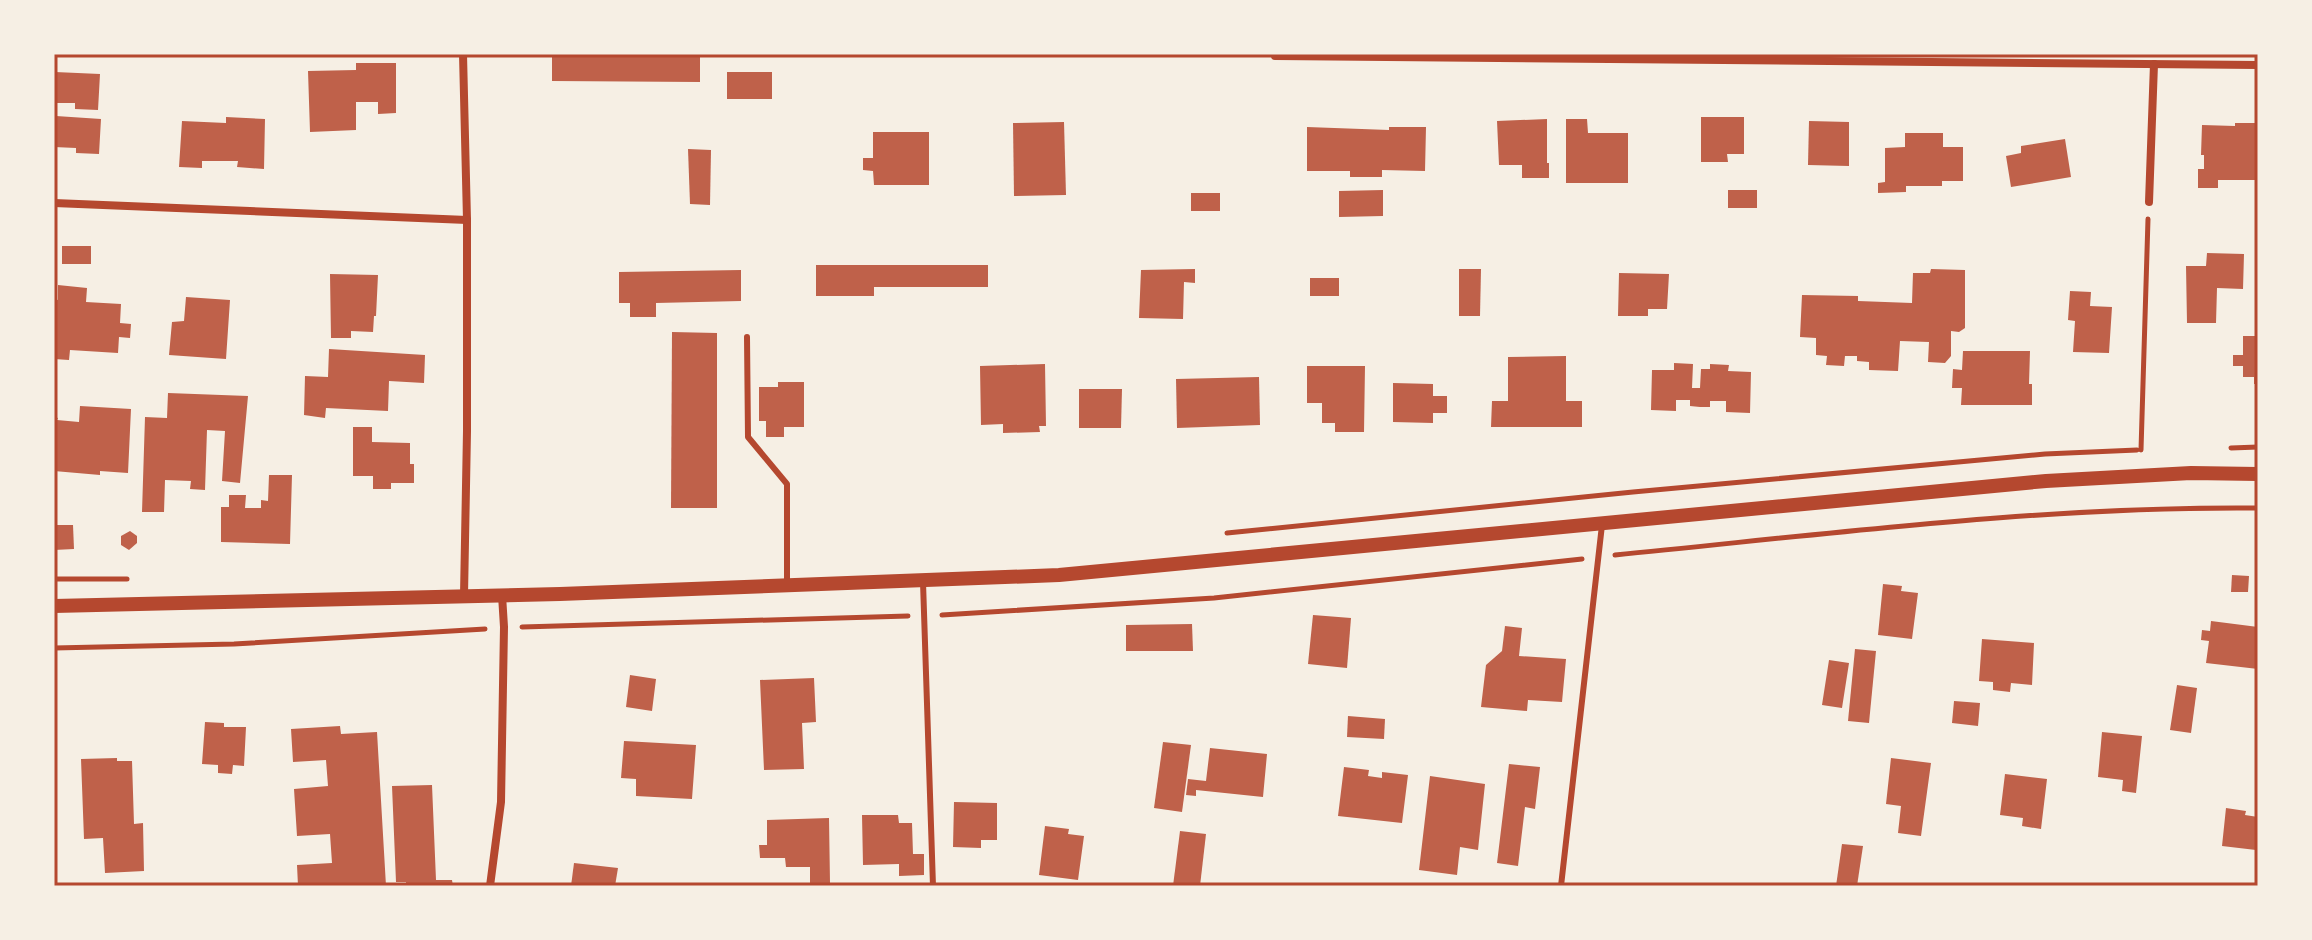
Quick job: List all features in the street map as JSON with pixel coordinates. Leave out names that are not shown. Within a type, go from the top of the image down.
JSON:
[{"type":"street","points":[[463,54],[467,220],[464,596]]},
{"type":"street","points":[[1275,54],[1322,57],[2104,58],[2154,64],[2258,65]]},
{"type":"street","points":[[2149,202],[2154,64]]},
{"type":"street","points":[[54,203],[467,220]]},
{"type":"street","points":[[54,606],[502,595],[1059,575],[2046,481],[2191,473],[2258,474]]},
{"type":"street","points":[[490,886],[501,802],[502,595]]},
{"type":"lane","points":[[747,337],[748,437],[787,484],[787,586]]},
{"type":"lane","points":[[1561,886],[1602,522]]},
{"type":"lane","points":[[923,582],[933,886]]},
{"type":"path","points":[[2141,450],[2149,202]]},
{"type":"path","points":[[2219,448],[2258,447]]},
{"type":"path","points":[[1223,534],[2045,454],[2155,450]]},
{"type":"path","points":[[54,579],[142,578]]},
{"type":"building","points":[[552,54],[700,54],[700,82],[552,81]]},
{"type":"building","points":[[356,63],[396,63],[396,113],[378,114],[378,102],[356,102],[356,130],[310,132],[308,71],[356,70]]},
{"type":"building","points":[[55,72],[100,74],[98,110],[75,109],[75,103],[54,103]]},
{"type":"building","points":[[727,72],[772,72],[772,99],[727,99]]},
{"type":"building","points":[[56,116],[101,119],[99,154],[76,153],[76,148],[54,147]]},
{"type":"building","points":[[226,117],[265,119],[264,169],[237,167],[238,161],[202,161],[202,168],[179,167],[182,121],[226,123]]},
{"type":"building","points":[[1701,117],[1744,117],[1744,154],[1727,154],[1728,162],[1701,162]]},
{"type":"building","points":[[1547,119],[1549,178],[1522,178],[1522,165],[1499,165],[1497,121]]},
{"type":"building","points":[[1566,119],[1587,119],[1588,133],[1628,133],[1628,183],[1566,183]]},
{"type":"building","points":[[1809,121],[1849,122],[1849,166],[1808,165]]},
{"type":"building","points":[[1064,122],[1066,195],[1014,196],[1013,123]]},
{"type":"building","points":[[2235,123],[2258,123],[2256,180],[2218,180],[2218,188],[2198,188],[2198,169],[2204,169],[2202,125],[2235,126]]},
{"type":"building","points":[[1307,127],[1389,130],[1389,127],[1426,127],[1425,171],[1382,170],[1382,177],[1350,177],[1350,171],[1307,171]]},
{"type":"building","points":[[873,132],[929,132],[929,185],[874,185],[873,171],[863,170],[863,158],[873,158]]},
{"type":"building","points":[[1905,133],[1943,133],[1943,147],[1963,147],[1963,181],[1942,181],[1942,186],[1906,186],[1906,192],[1878,193],[1878,183],[1885,182],[1885,148],[1905,147]]},
{"type":"building","points":[[2065,139],[2071,177],[2011,187],[2006,156],[2021,153],[2021,146]]},
{"type":"building","points":[[688,149],[711,150],[710,205],[690,204]]},
{"type":"building","points":[[1383,190],[1383,216],[1339,217],[1339,191]]},
{"type":"building","points":[[1728,190],[1757,190],[1757,208],[1728,208]]},
{"type":"building","points":[[1191,193],[1220,193],[1220,211],[1191,211]]},
{"type":"building","points":[[62,246],[91,246],[91,264],[62,264]]},
{"type":"building","points":[[2207,253],[2244,254],[2243,289],[2217,288],[2216,323],[2187,323],[2186,266],[2206,266]]},
{"type":"building","points":[[816,265],[988,265],[988,287],[874,287],[874,296],[816,296]]},
{"type":"building","points":[[1195,269],[1195,283],[1184,282],[1183,319],[1139,318],[1141,270]]},
{"type":"building","points":[[1459,269],[1481,269],[1480,316],[1459,316]]},
{"type":"building","points":[[1931,269],[1965,270],[1965,328],[1959,332],[1951,331],[1951,356],[1945,363],[1928,362],[1929,342],[1900,341],[1898,371],[1869,370],[1869,362],[1857,361],[1857,356],[1845,356],[1844,366],[1826,365],[1827,356],[1816,355],[1816,338],[1800,337],[1802,295],[1858,296],[1858,301],[1912,303],[1913,273],[1930,273]]},
{"type":"building","points":[[741,270],[741,301],[656,303],[656,317],[630,317],[630,303],[619,303],[619,272]]},
{"type":"building","points":[[1619,273],[1669,274],[1667,309],[1648,309],[1648,316],[1618,316]]},
{"type":"building","points":[[330,274],[378,275],[373,332],[351,331],[351,338],[331,338]]},
{"type":"building","points":[[1310,278],[1339,278],[1339,296],[1310,296]]},
{"type":"building","points":[[58,285],[87,288],[86,302],[121,304],[120,323],[131,324],[130,338],[119,337],[118,353],[70,350],[69,360],[54,359],[54,299],[58,300]]},
{"type":"building","points":[[2070,291],[2091,292],[2090,306],[2112,307],[2109,353],[2073,352],[2075,321],[2068,320]]},
{"type":"building","points":[[186,297],[230,300],[226,359],[169,355],[172,322],[184,321]]},
{"type":"building","points":[[672,332],[717,333],[717,508],[671,508]]},
{"type":"building","points":[[2243,336],[2258,336],[2258,384],[2254,384],[2254,377],[2243,377],[2243,366],[2233,366],[2233,355],[2243,355]]},
{"type":"building","points":[[329,349],[425,355],[424,383],[389,381],[388,411],[326,408],[325,418],[304,415],[305,376],[328,377]]},
{"type":"building","points":[[1963,351],[2030,351],[2032,405],[1961,405],[1962,388],[1952,388],[1953,369],[1962,370]]},
{"type":"building","points":[[1566,356],[1566,401],[1582,401],[1582,427],[1491,427],[1492,401],[1508,401],[1508,357]]},
{"type":"building","points":[[1674,363],[1693,364],[1692,388],[1700,388],[1701,369],[1710,369],[1710,364],[1729,365],[1728,371],[1751,372],[1750,413],[1726,412],[1726,401],[1710,401],[1710,407],[1700,407],[1690,406],[1690,400],[1676,400],[1676,411],[1651,410],[1652,370],[1674,370]]},
{"type":"building","points":[[1045,364],[1046,426],[1039,426],[1040,432],[1003,433],[1003,424],[981,425],[980,366]]},
{"type":"building","points":[[1307,366],[1365,366],[1364,432],[1335,432],[1335,423],[1322,423],[1322,403],[1307,403]]},
{"type":"building","points":[[1259,377],[1260,425],[1177,428],[1176,379]]},
{"type":"building","points":[[778,382],[804,382],[804,427],[784,427],[784,437],[766,437],[766,421],[759,421],[759,387],[778,387]]},
{"type":"building","points":[[1393,383],[1433,384],[1433,396],[1447,396],[1447,413],[1433,413],[1433,423],[1393,422]]},
{"type":"building","points":[[1079,389],[1122,389],[1121,428],[1079,428]]},
{"type":"building","points":[[168,393],[248,396],[240,483],[222,481],[225,431],[207,430],[205,490],[190,489],[191,481],[165,480],[164,512],[142,512],[145,417],[167,418]]},
{"type":"building","points":[[80,406],[131,409],[128,473],[100,471],[100,475],[54,471],[54,417],[79,422]]},
{"type":"building","points":[[353,427],[372,427],[372,442],[410,443],[414,483],[391,483],[391,489],[373,489],[373,476],[353,476]]},
{"type":"building","points":[[269,475],[292,475],[290,544],[221,542],[221,507],[229,507],[229,495],[246,495],[245,508],[261,508],[261,500],[268,501]]},
{"type":"building","points":[[54,525],[73,525],[74,549],[54,550]]},
{"type":"building","points":[[130,531],[137,536],[137,543],[129,550],[121,545],[121,536]]},
{"type":"building","points":[[2232,575],[2249,576],[2248,592],[2231,592]]},
{"type":"building","points":[[1883,584],[1902,586],[1901,591],[1918,593],[1912,639],[1878,635]]},
{"type":"building","points":[[1313,615],[1351,618],[1347,668],[1308,664]]},
{"type":"building","points":[[2211,621],[2258,627],[2258,669],[2206,663],[2209,641],[2201,640],[2202,630],[2210,631]]},
{"type":"building","points":[[1192,624],[1193,651],[1126,651],[1126,625]]},
{"type":"building","points":[[1505,626],[1522,628],[1519,656],[1566,659],[1562,702],[1528,700],[1527,711],[1481,707],[1486,665],[1502,651]]},
{"type":"building","points":[[1982,639],[2034,643],[2032,685],[2011,683],[2010,692],[1993,690],[1993,682],[1979,681]]},
{"type":"building","points":[[1855,649],[1876,651],[1869,723],[1848,721]]},
{"type":"building","points":[[1829,660],[1849,663],[1842,708],[1822,705]]},
{"type":"building","points":[[630,675],[656,679],[652,711],[626,707]]},
{"type":"building","points":[[814,678],[816,722],[802,723],[804,769],[764,770],[760,680]]},
{"type":"building","points":[[2177,685],[2197,688],[2191,733],[2170,730]]},
{"type":"building","points":[[1954,701],[1980,703],[1978,726],[1952,723]]},
{"type":"building","points":[[1348,716],[1385,719],[1384,739],[1347,737]]},
{"type":"building","points":[[205,722],[224,723],[224,727],[246,727],[244,766],[233,765],[232,774],[218,773],[218,765],[202,764]]},
{"type":"building","points":[[340,726],[341,734],[377,732],[386,886],[298,886],[297,865],[332,863],[330,834],[297,836],[294,789],[328,786],[326,760],[293,762],[291,729]]},
{"type":"building","points":[[2102,732],[2142,736],[2136,793],[2122,791],[2123,780],[2098,777]]},
{"type":"building","points":[[624,741],[696,745],[692,799],[636,796],[636,779],[621,778]]},
{"type":"building","points":[[1163,742],[1191,745],[1182,812],[1154,808]]},
{"type":"building","points":[[1210,748],[1267,754],[1263,797],[1196,790],[1196,796],[1186,795],[1188,779],[1206,781]]},
{"type":"building","points":[[117,758],[117,761],[132,761],[134,824],[143,823],[144,871],[105,873],[103,838],[84,839],[81,759]]},
{"type":"building","points":[[1891,758],[1931,763],[1921,836],[1898,833],[1901,806],[1886,804]]},
{"type":"building","points":[[1509,764],[1540,767],[1535,809],[1525,807],[1518,866],[1497,863]]},
{"type":"building","points":[[1344,767],[1369,770],[1368,776],[1382,778],[1382,772],[1408,775],[1402,823],[1338,816]]},
{"type":"building","points":[[2005,774],[2047,779],[2041,829],[2022,826],[2023,818],[2000,815]]},
{"type":"building","points":[[1430,776],[1485,784],[1478,850],[1460,847],[1457,875],[1419,870]]},
{"type":"building","points":[[432,785],[436,880],[452,880],[453,886],[406,886],[406,882],[396,882],[392,786]]},
{"type":"building","points":[[954,802],[997,803],[997,840],[981,840],[981,848],[953,847]]},
{"type":"building","points":[[2226,808],[2246,811],[2245,815],[2258,817],[2256,850],[2222,846]]},
{"type":"building","points":[[862,815],[898,815],[899,823],[912,823],[913,854],[924,854],[924,875],[899,876],[899,864],[863,865]]},
{"type":"building","points":[[829,818],[830,883],[810,883],[810,867],[786,867],[785,858],[760,858],[759,845],[767,845],[767,820]]},
{"type":"building","points":[[1045,826],[1069,829],[1068,834],[1084,836],[1078,880],[1039,875]]},
{"type":"building","points":[[1180,831],[1206,834],[1200,886],[1173,886]]},
{"type":"building","points":[[1842,844],[1863,846],[1857,886],[1836,886]]},
{"type":"building","points":[[574,863],[618,868],[615,886],[571,886]]}]
